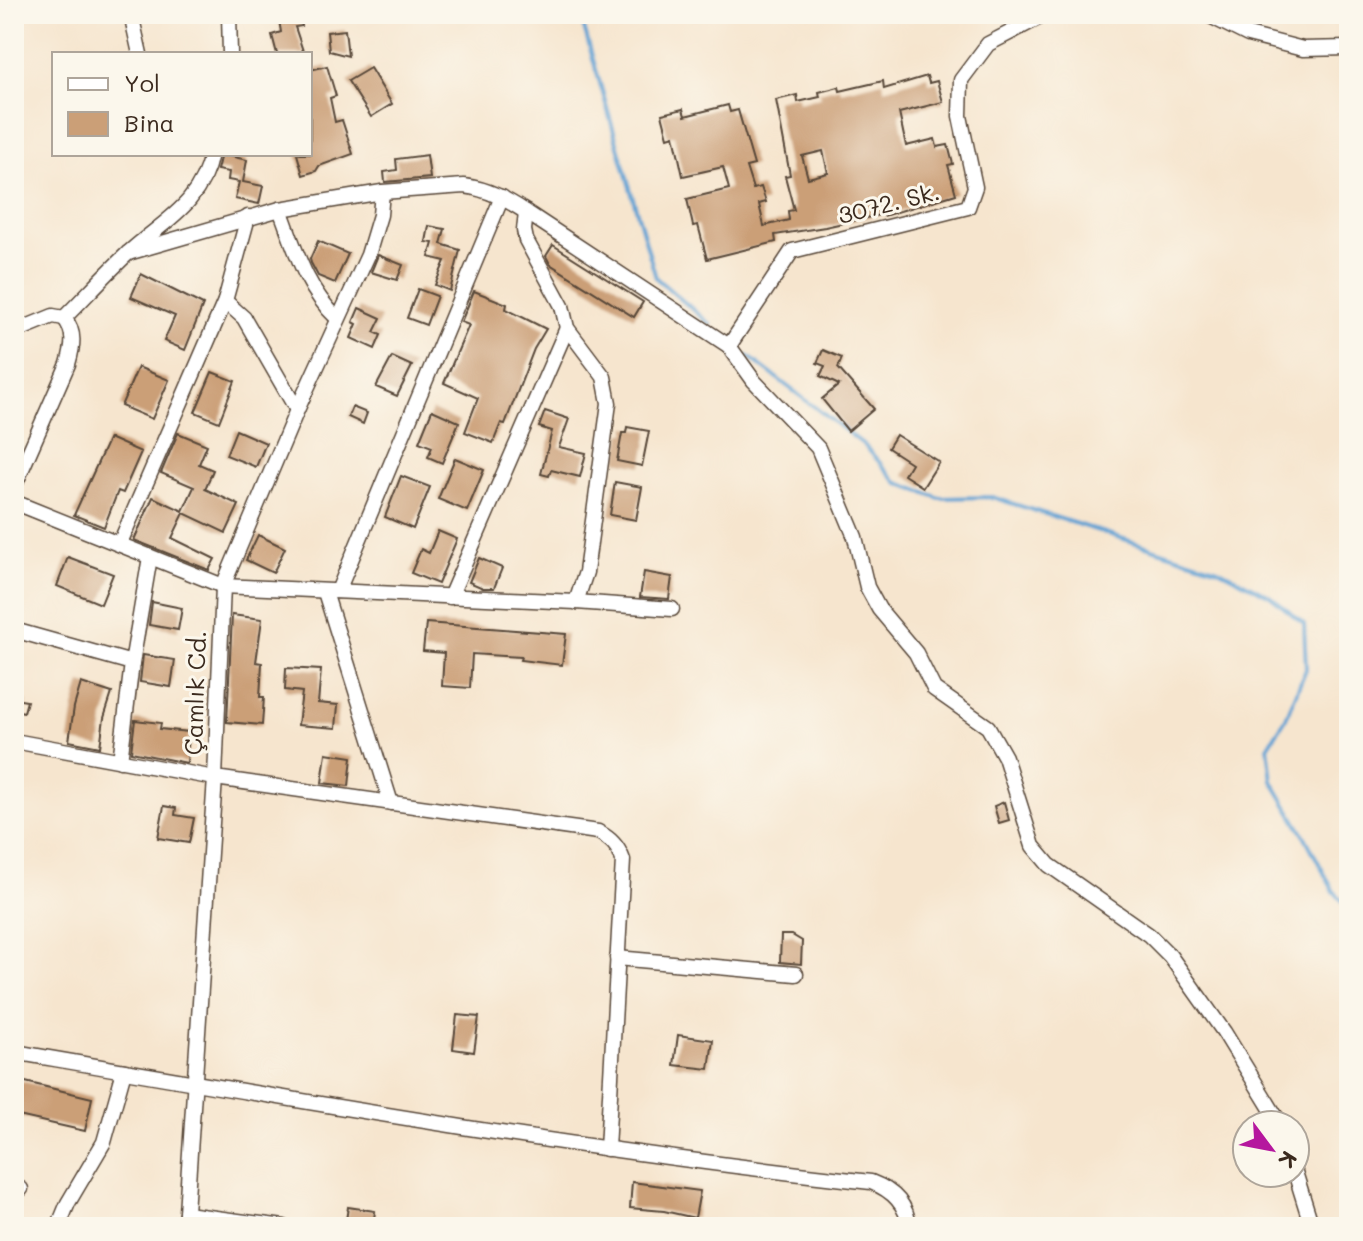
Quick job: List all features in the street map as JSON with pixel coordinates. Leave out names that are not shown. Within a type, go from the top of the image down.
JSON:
[{"type":"street","points":[[131,14],[140,52]]},
{"type":"street","points":[[229,14],[230,52]]},
{"type":"street","name":"3072. Sk.","points":[[729,346],[792,251],[968,207],[975,187],[960,116],[961,80],[988,44],[1046,14]]},
{"type":"street","points":[[1206,14],[1248,35],[1303,49],[1349,48]]},
{"type":"street","points":[[64,318],[128,253],[167,224],[197,191],[206,156]]},
{"type":"street","points":[[128,253],[280,209],[382,192],[464,186],[502,197],[729,346],[754,381],[818,448],[855,537],[867,587],[879,609],[916,653],[934,689],[988,727],[1005,757],[1033,846],[1049,865],[1149,935],[1170,956],[1224,1032],[1271,1109]]},
{"type":"street","name":"Çamlık Cd.","points":[[186,1221],[215,778],[223,586],[337,318],[368,255],[380,215],[382,192]]},
{"type":"street","points":[[391,803],[332,592],[502,197]]},
{"type":"street","points":[[280,209],[305,275],[316,295],[337,318]]},
{"type":"street","points":[[526,212],[526,240],[562,306],[567,328],[598,367],[608,391],[609,403],[586,572],[576,602]]},
{"type":"street","points":[[120,543],[225,301],[248,217]]},
{"type":"street","points":[[225,301],[244,318],[297,410]]},
{"type":"street","points":[[14,332],[53,316],[64,318],[73,333],[68,364],[14,487]]},
{"type":"street","points":[[450,597],[567,328]]},
{"type":"street","points":[[14,502],[223,586],[672,609]]},
{"type":"street","points":[[120,761],[150,557]]},
{"type":"street","points":[[14,630],[132,663]]},
{"type":"street","points":[[14,741],[215,778],[598,832],[608,837],[623,860],[607,1149]]},
{"type":"street","points":[[617,958],[796,974]]},
{"type":"street","points":[[14,1052],[195,1085],[607,1149],[871,1182],[900,1201],[907,1213],[909,1227]]},
{"type":"street","points":[[58,1227],[68,1203],[104,1142],[124,1071]]},
{"type":"street","points":[[1300,1189],[1312,1227]]},
{"type":"street","points":[[186,1221],[284,1227]]},
{"type":"building","points":[[278,14],[300,14],[302,26],[295,27],[303,52],[276,52],[272,35],[281,32]]},
{"type":"building","points":[[345,30],[348,56],[329,51],[327,32]]},
{"type":"building","points":[[327,66],[336,96],[330,98],[335,122],[342,120],[353,154],[303,175],[298,156],[312,156],[312,70]]},
{"type":"building","points":[[370,68],[392,104],[371,117],[348,81]]},
{"type":"building","points":[[927,76],[929,83],[937,81],[943,102],[899,113],[906,146],[935,139],[937,147],[948,145],[953,164],[948,165],[956,194],[884,216],[775,235],[776,242],[707,259],[698,225],[693,226],[687,199],[729,189],[723,167],[683,176],[674,135],[668,137],[662,114],[683,109],[685,116],[728,105],[730,112],[738,110],[754,165],[746,167],[753,189],[761,187],[766,202],[759,204],[764,226],[789,220],[788,211],[794,210],[785,176],[790,175],[776,100],[797,95],[798,102],[820,97],[819,92],[839,87],[840,91],[883,81],[884,89]],"holes":[[[823,151],[828,173],[808,178],[802,156]]]},
{"type":"building","points":[[427,155],[430,178],[385,182],[384,172],[397,170],[396,159]]},
{"type":"building","points":[[220,156],[247,160],[243,182],[263,186],[259,204],[235,199],[239,182],[228,180],[229,172],[217,170]]},
{"type":"building","points":[[429,226],[445,229],[441,244],[460,250],[450,291],[435,285],[445,261],[429,257],[433,243],[426,242]]},
{"type":"building","points":[[318,241],[348,254],[335,283],[318,276],[311,263]]},
{"type":"building","points":[[553,245],[643,302],[634,317],[550,264],[546,256]]},
{"type":"building","points":[[378,255],[403,265],[397,280],[371,272]]},
{"type":"building","points":[[141,274],[203,305],[185,350],[164,341],[175,316],[131,297]]},
{"type":"building","points":[[418,289],[437,296],[426,325],[407,318]]},
{"type":"building","points":[[474,291],[507,304],[506,309],[546,329],[534,349],[505,424],[501,423],[493,443],[465,432],[478,398],[444,383],[469,325],[461,322]]},
{"type":"building","points":[[359,308],[381,318],[374,332],[381,335],[375,349],[351,338]]},
{"type":"building","points":[[823,350],[842,358],[838,368],[874,409],[848,431],[822,399],[839,385],[820,376],[825,366],[817,363]]},
{"type":"building","points":[[392,357],[412,366],[397,396],[376,387]]},
{"type":"building","points":[[138,367],[169,380],[152,419],[121,406]]},
{"type":"building","points":[[212,372],[235,381],[219,422],[195,412]]},
{"type":"building","points":[[352,407],[367,413],[363,424],[348,417]]},
{"type":"building","points":[[432,410],[459,422],[442,463],[428,457],[432,447],[419,442]]},
{"type":"building","points":[[545,411],[569,419],[559,447],[586,453],[580,477],[551,470],[549,476],[541,474],[552,431],[539,427]]},
{"type":"building","points":[[627,427],[649,431],[642,466],[617,461],[622,433],[626,433]]},
{"type":"building","points":[[236,430],[266,443],[256,467],[226,455]]},
{"type":"building","points":[[178,433],[207,445],[199,464],[213,470],[205,489],[239,505],[226,533],[184,513],[172,538],[215,559],[209,570],[134,540],[153,497],[183,511],[194,487],[161,473]]},
{"type":"building","points":[[896,435],[939,462],[923,487],[904,475],[911,463],[888,448]]},
{"type":"building","points":[[109,438],[141,452],[123,493],[118,491],[104,527],[74,515]]},
{"type":"building","points":[[455,458],[484,470],[467,511],[438,499]]},
{"type":"building","points":[[401,476],[430,487],[413,529],[385,517]]},
{"type":"building","points":[[615,482],[642,487],[636,520],[610,515]]},
{"type":"building","points":[[438,531],[457,539],[438,584],[411,573],[421,549],[429,553]]},
{"type":"building","points":[[258,535],[285,548],[273,573],[246,560]]},
{"type":"building","points":[[68,557],[113,574],[101,604],[57,586]]},
{"type":"building","points":[[479,558],[502,568],[494,588],[483,588],[469,582]]},
{"type":"building","points":[[644,572],[672,577],[669,599],[640,597]]},
{"type":"building","points":[[152,602],[182,608],[178,630],[149,625]]},
{"type":"building","points":[[232,615],[262,619],[256,662],[262,663],[262,725],[227,722]]},
{"type":"building","points":[[426,623],[566,634],[562,665],[520,660],[521,657],[472,654],[470,688],[442,686],[444,653],[423,651]]},
{"type":"building","points":[[143,655],[175,660],[171,687],[140,682]]},
{"type":"building","points":[[286,668],[321,670],[318,703],[338,705],[336,728],[298,725],[302,692],[285,690]]},
{"type":"building","points":[[81,683],[112,693],[100,747],[69,741]]},
{"type":"building","points":[[14,699],[27,701],[24,712],[14,710]]},
{"type":"building","points":[[135,720],[161,723],[160,729],[189,732],[187,763],[131,752]]},
{"type":"building","points":[[326,753],[352,757],[349,786],[322,783]]},
{"type":"building","points":[[1004,802],[1009,820],[999,823],[994,806]]},
{"type":"building","points":[[164,806],[176,808],[175,815],[194,818],[189,843],[158,838]]},
{"type":"building","points":[[781,935],[792,935],[802,941],[801,964],[780,962]]},
{"type":"building","points":[[457,1015],[479,1017],[474,1052],[453,1049]]},
{"type":"building","points":[[678,1035],[713,1040],[709,1069],[674,1065]]},
{"type":"building","points":[[17,1080],[92,1098],[85,1131],[14,1115]]},
{"type":"building","points":[[632,1182],[700,1191],[695,1218],[630,1208]]},
{"type":"building","points":[[348,1207],[375,1211],[373,1227],[345,1227]]},
{"type":"waterway","points":[[580,14],[656,278],[710,324]]},
{"type":"waterway","points":[[748,356],[864,445],[898,483],[940,498],[992,497],[1218,569],[1270,596],[1304,624],[1306,669],[1285,720],[1268,747],[1272,781],[1333,890],[1349,909]]}]
